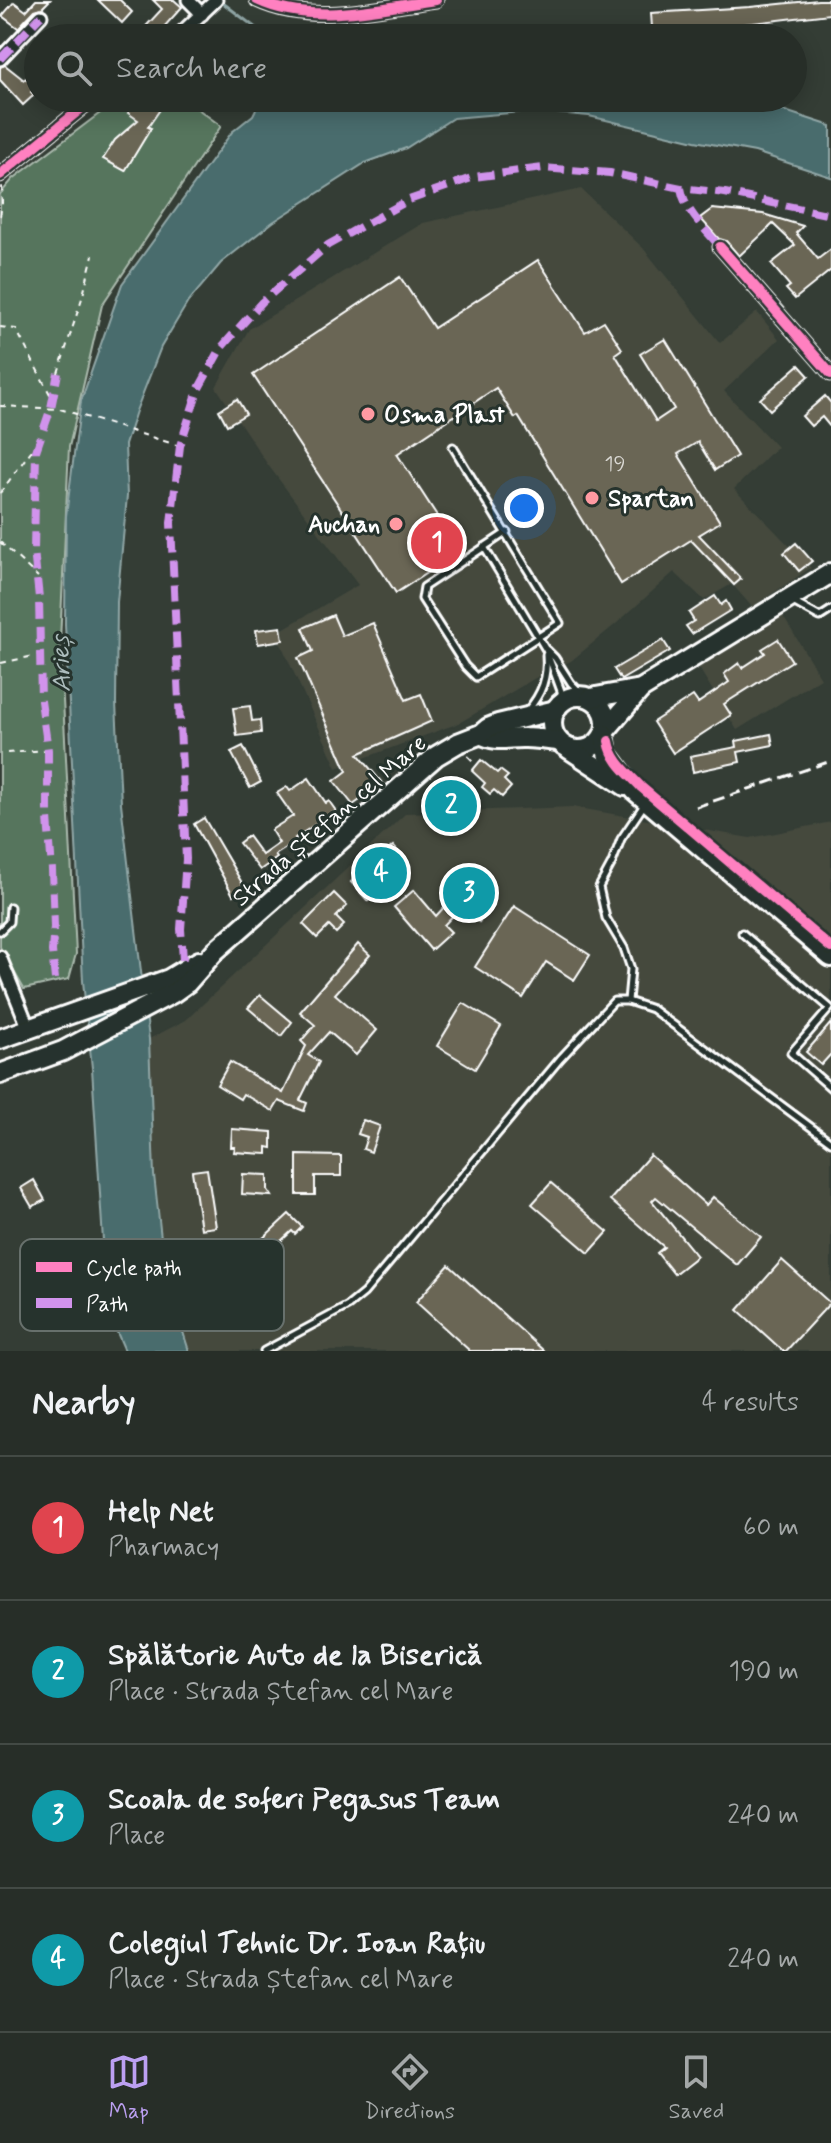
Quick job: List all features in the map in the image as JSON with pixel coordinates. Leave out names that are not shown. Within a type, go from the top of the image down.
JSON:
[{"type":"main road","name":"Strada Ștefan cel Mare","points":[[481,734],[489,739],[522,738],[561,743],[572,750],[591,748],[641,689],[831,573]]},
{"type":"main road","name":"Strada Ștefan cel Mare","points":[[0,1074],[63,1051],[171,986],[215,951],[436,756],[488,728],[559,706],[576,697],[588,698],[641,689]]},
{"type":"main road","points":[[588,698],[602,708],[605,716],[607,753],[641,796]]},
{"type":"main road","points":[[559,706],[552,724],[561,743],[641,796],[831,957]]},
{"type":"main road","name":"Strada Ștefan cel Mare","points":[[0,1039],[68,1014],[171,986]]},
{"type":"street","points":[[188,0],[202,14]]},
{"type":"street","points":[[191,24],[216,0]]},
{"type":"street","points":[[257,0],[277,8],[294,5],[337,14],[436,0]]},
{"type":"street","points":[[33,24],[41,16]]},
{"type":"street","points":[[0,59],[24,34]]},
{"type":"street","points":[[1,175],[77,112]]},
{"type":"street","points":[[720,247],[831,374]]},
{"type":"street","points":[[0,957],[29,1029]]},
{"type":"lane","points":[[453,447],[507,532],[560,623],[476,677],[465,666],[422,599],[424,587],[507,532]]},
{"type":"lane","points":[[484,547],[546,650],[561,691],[559,706]]},
{"type":"lane","points":[[789,600],[820,617],[831,610]]},
{"type":"lane","points":[[546,650],[571,683],[588,698]]},
{"type":"lane","points":[[521,718],[530,709],[546,680],[546,650]]},
{"type":"lane","points":[[628,1001],[631,969],[624,948],[606,918],[599,887],[641,796]]},
{"type":"lane","points":[[0,931],[9,922],[10,907]]},
{"type":"lane","points":[[742,933],[830,1008],[791,1053],[831,1088]]},
{"type":"lane","points":[[264,1351],[348,1306],[364,1293],[560,1059],[614,1001],[628,1001],[652,1009],[831,1142]]},
{"type":"path","points":[[0,216],[1,175]]},
{"type":"path","points":[[58,373],[93,255]]},
{"type":"path","points":[[0,327],[16,329],[53,400]]},
{"type":"path","points":[[0,406],[60,409],[180,446]]},
{"type":"path","points":[[0,493],[31,451],[36,451]]},
{"type":"path","points":[[0,542],[38,577]]},
{"type":"path","points":[[1,663],[39,655]]},
{"type":"path","points":[[7,753],[48,750]]},
{"type":"shaded area","points":[[581,189],[643,248],[720,343],[757,312],[779,339],[724,391],[777,447],[734,489],[811,568],[752,607],[732,584],[704,600],[674,572],[571,661],[542,674],[459,723],[337,768],[276,633],[358,585],[268,465],[216,387],[249,329],[423,223]]},
{"type":"shaded area","points":[[781,613],[821,678],[737,730],[697,665]]},
{"type":"shaded area","points":[[573,807],[750,838],[831,822],[831,1351],[189,1351],[183,1331],[284,1331],[284,1239],[161,1239],[154,1175],[149,1039],[186,1020],[406,813]]},
{"type":"green space","points":[[102,112],[202,112],[221,126],[102,305],[69,447],[60,641],[76,954],[69,979],[24,989],[0,947],[0,194],[13,179]]},
{"type":"water","points":[[254,112],[522,112],[453,118],[406,148],[365,163],[273,222],[221,263],[188,302],[161,347],[136,411],[125,445],[127,496],[117,602],[116,703],[121,803],[149,1039],[154,1175],[161,1239],[103,1239],[83,981],[65,624],[66,516],[81,401],[122,284],[232,132]]},
{"type":"water","points":[[544,112],[788,112],[831,126],[831,177],[755,152],[589,116]]},
{"type":"water","points":[[116,1331],[183,1331],[189,1351],[125,1351]]},
{"type":"building","points":[[36,0],[50,0],[18,28],[2,16],[14,2],[26,11]]},
{"type":"building","points":[[98,0],[120,0],[132,12],[122,23]]},
{"type":"building","points":[[153,0],[174,0],[182,7],[167,24],[148,24],[162,9]]},
{"type":"building","points":[[828,0],[830,14],[744,24],[652,24],[651,13]]},
{"type":"building","points":[[5,65],[24,80],[23,105],[0,80],[0,67]]},
{"type":"building","points":[[158,112],[125,171],[103,159],[115,140],[138,120],[128,113]]},
{"type":"building","points":[[712,209],[763,214],[803,226],[796,233],[818,259],[831,249],[831,270],[795,299],[786,289],[790,286],[771,264],[795,245],[773,224],[739,256],[700,218]]},
{"type":"building","points":[[538,260],[585,332],[604,321],[622,349],[615,354],[656,421],[674,409],[640,354],[665,339],[737,456],[715,470],[698,442],[678,454],[720,522],[699,535],[741,579],[734,585],[691,540],[621,584],[518,416],[515,418],[496,388],[397,454],[460,551],[396,593],[253,375],[400,277],[434,328]]},
{"type":"building","points":[[799,365],[809,376],[770,410],[760,399]]},
{"type":"building","points":[[825,396],[831,403],[831,428],[822,417],[811,426],[802,416]]},
{"type":"building","points":[[237,399],[246,414],[227,425],[219,410]]},
{"type":"building","points":[[796,543],[812,561],[799,571],[784,553]]},
{"type":"building","points":[[715,596],[721,605],[726,601],[731,610],[692,634],[686,626],[694,621],[689,613]]},
{"type":"building","points":[[333,615],[342,636],[373,623],[406,700],[421,694],[432,721],[358,754],[383,784],[353,805],[334,781],[347,771],[298,658],[313,651],[303,628]]},
{"type":"building","points":[[281,627],[283,640],[258,644],[256,630]]},
{"type":"building","points":[[778,639],[792,661],[724,704],[731,715],[673,753],[653,722],[693,696],[698,703],[729,682],[724,674],[739,663],[742,668],[765,653],[762,649]]},
{"type":"building","points":[[663,640],[670,651],[621,680],[614,669]]},
{"type":"building","points":[[250,706],[252,721],[260,720],[261,733],[237,736],[233,708]]},
{"type":"building","points":[[771,734],[773,745],[738,752],[740,762],[693,772],[690,756],[737,747],[736,741]]},
{"type":"building","points":[[243,746],[261,782],[250,788],[231,752]]},
{"type":"building","points":[[481,760],[497,773],[500,770],[508,776],[504,780],[511,787],[502,797],[494,790],[490,794],[482,787],[485,783],[472,771]]},
{"type":"building","points":[[309,778],[326,803],[329,801],[336,811],[295,838],[297,841],[275,855],[277,858],[260,870],[239,843],[248,836],[262,855],[279,843],[271,830],[293,816],[277,793],[287,787],[290,791]]},
{"type":"building","points":[[440,787],[470,818],[462,825],[432,795]]},
{"type":"building","points":[[204,818],[245,888],[233,895],[194,824]]},
{"type":"building","points":[[393,846],[410,865],[368,901],[351,882]]},
{"type":"building","points":[[468,881],[494,905],[479,922],[462,906],[444,925],[451,932],[431,950],[394,907],[414,890],[436,916]]},
{"type":"building","points":[[334,893],[347,906],[336,917],[344,925],[336,933],[329,926],[317,938],[303,924]]},
{"type":"building","points":[[514,906],[590,955],[574,980],[546,962],[523,998],[475,967]]},
{"type":"building","points":[[358,944],[370,955],[335,994],[377,1030],[356,1055],[329,1032],[308,1055],[319,1062],[300,1100],[307,1103],[304,1111],[279,1101],[273,1111],[243,1094],[240,1099],[217,1085],[230,1062],[283,1093],[306,1046],[301,1041],[315,1025],[300,1012]]},
{"type":"building","points":[[260,995],[292,1022],[281,1036],[248,1008]]},
{"type":"building","points":[[463,1003],[501,1026],[475,1069],[437,1046]]},
{"type":"building","points":[[831,1023],[831,1054],[821,1065],[806,1052]]},
{"type":"building","points":[[363,1120],[380,1126],[371,1152],[363,1149],[367,1137],[358,1134]]},
{"type":"building","points":[[232,1129],[272,1132],[272,1148],[267,1147],[267,1154],[234,1152],[235,1147],[231,1147]]},
{"type":"building","points":[[297,1155],[341,1156],[341,1176],[315,1176],[315,1195],[297,1195]]},
{"type":"building","points":[[650,1155],[706,1205],[713,1197],[761,1237],[737,1265],[656,1197],[652,1201],[697,1256],[674,1274],[657,1253],[664,1247],[610,1200]]},
{"type":"building","points":[[207,1169],[216,1227],[201,1229],[192,1171]]},
{"type":"building","points":[[243,1174],[268,1175],[268,1190],[272,1196],[242,1194]]},
{"type":"building","points":[[34,1180],[45,1200],[32,1207],[21,1188]]},
{"type":"building","points":[[551,1183],[608,1232],[589,1253],[532,1204]]},
{"type":"building","points":[[289,1214],[302,1227],[283,1239],[262,1239]]},
{"type":"building","points":[[782,1260],[830,1303],[786,1351],[738,1310]]},
{"type":"building","points":[[449,1265],[544,1351],[470,1351],[416,1302]]},
{"type":"waterway","points":[[219,0],[251,24]]},
{"type":"railway","points":[[696,807],[831,761]]},
{"type":"marked path","points":[[33,24],[41,16]]},
{"type":"marked path","points":[[0,59],[24,34]]},
{"type":"marked path","points":[[183,960],[181,929],[186,859],[171,523],[180,446],[198,390],[221,348],[262,302],[328,245],[409,200],[474,177],[543,168],[610,173],[831,215]]},
{"type":"marked path","points":[[681,188],[691,212],[720,247]]},
{"type":"marked path","points":[[55,979],[48,750],[41,701],[39,598],[34,550],[36,451],[51,408],[58,373]]},
{"type":"cycle path","points":[[257,0],[278,8],[323,14],[436,0]]},
{"type":"cycle path","points":[[0,175],[77,112]]},
{"type":"cycle path","points":[[720,247],[831,374]]},
{"type":"cycle path","points":[[609,741],[617,761],[641,787],[831,948]]},
{"type":"place","name":"Osma Plast","points":[[368,414]]},
{"type":"place","name":"Spartan","points":[[592,498]]},
{"type":"place","name":"Auchan","points":[[396,524]]},
{"type":"place","name":"Help Net","points":[[437,543]]},
{"type":"place","name":"Spălătorie Auto de la Biserică","points":[[451,806]]},
{"type":"place","name":"Colegiul Tehnic Dr. Ioan Rațiu","points":[[381,873]]},
{"type":"place","name":"Scoala de soferi Pegasus Team","points":[[469,893]]},
{"type":"water label","name":"Arieș","points":[[60,664]]}]
